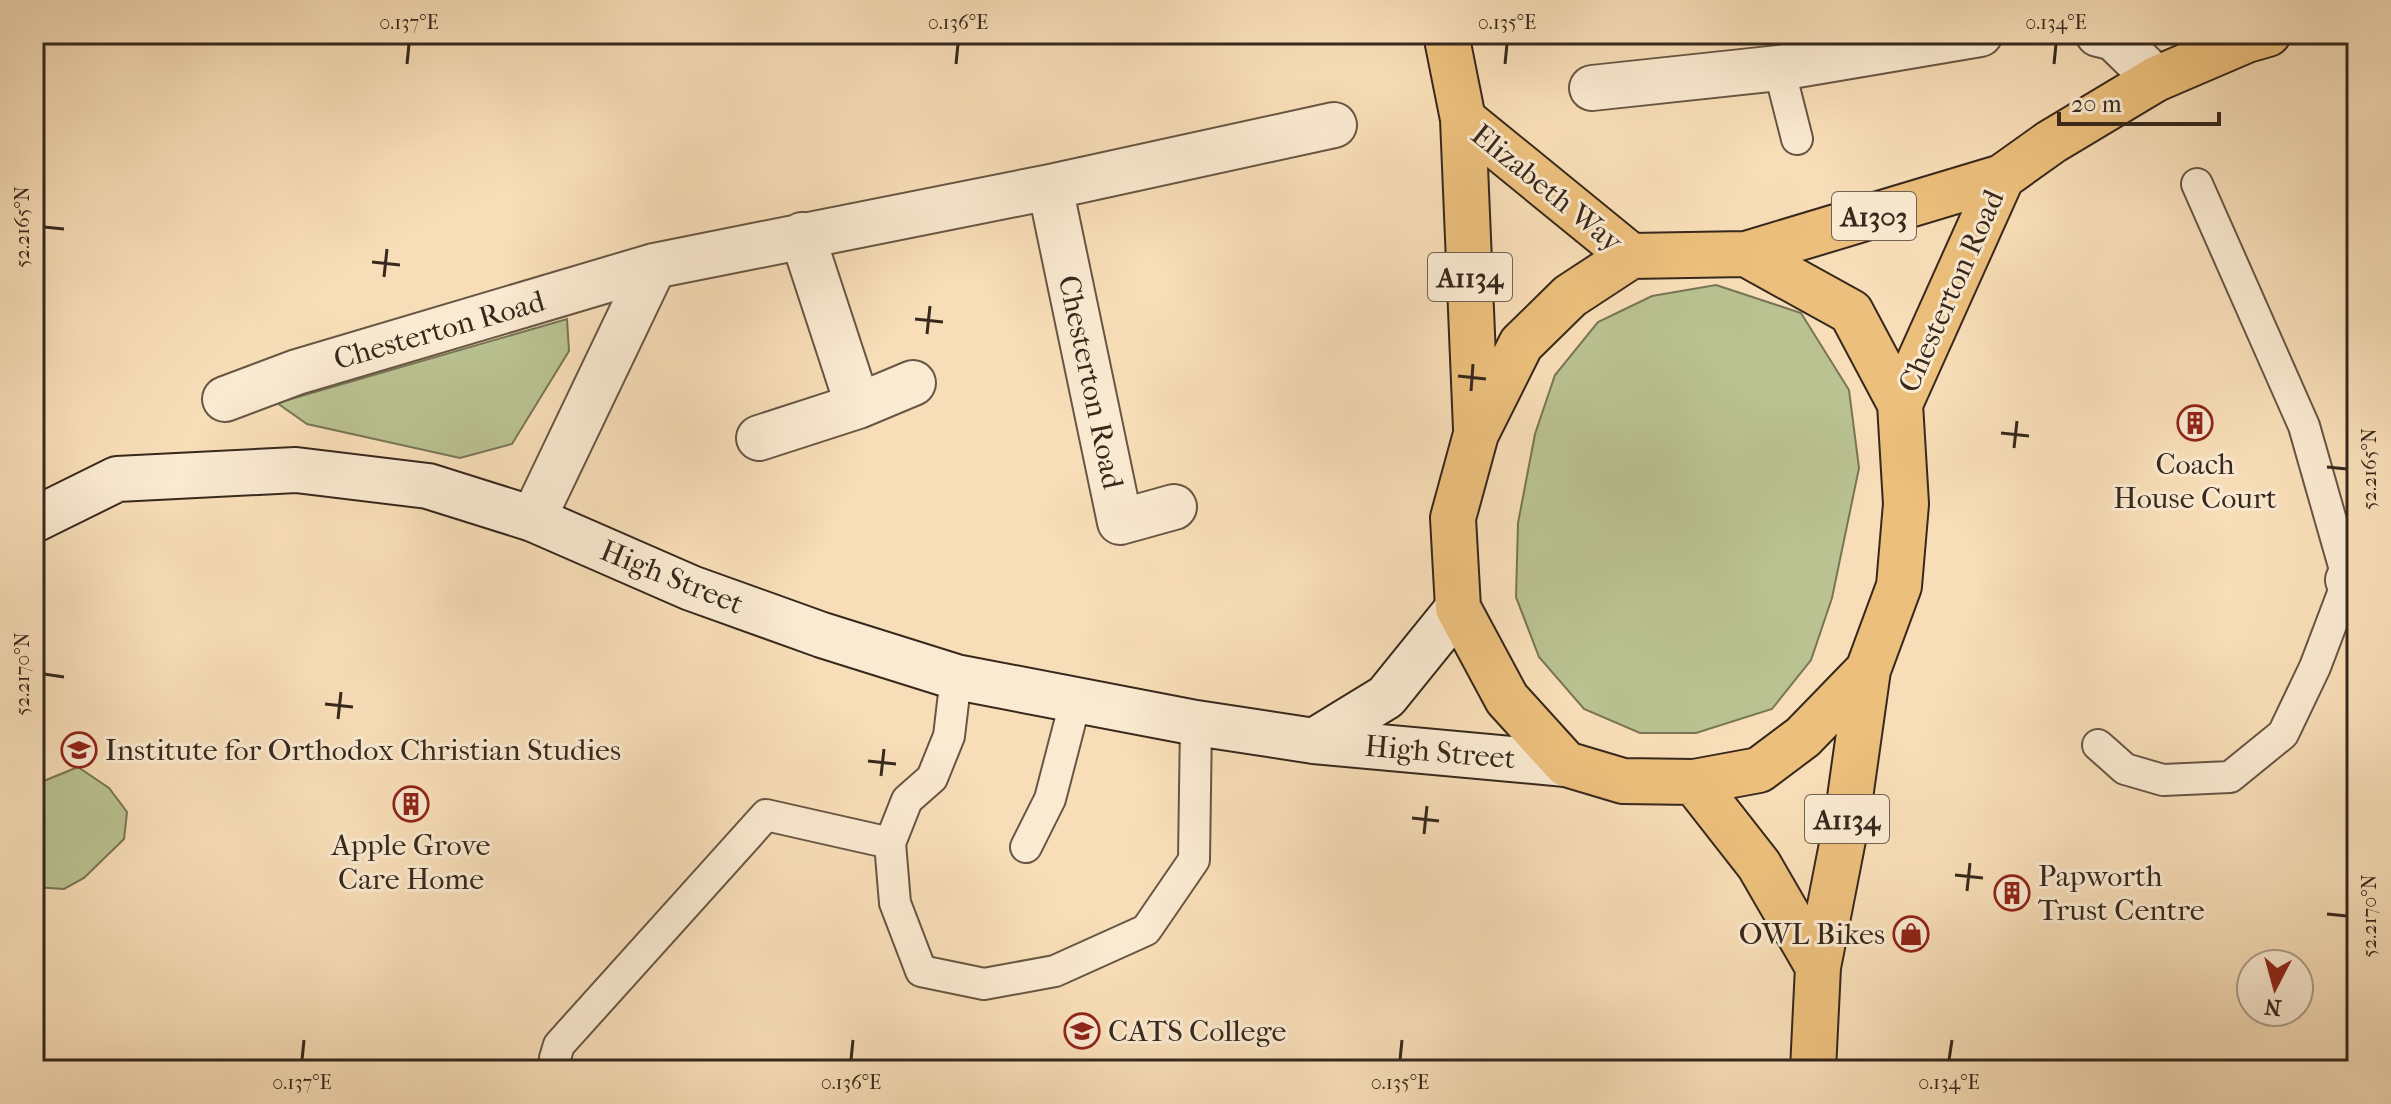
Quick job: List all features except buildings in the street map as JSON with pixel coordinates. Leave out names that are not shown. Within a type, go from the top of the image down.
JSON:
[{"type":"main road","name":"Elizabeth Way","points":[[1446,34],[1463,119],[1476,434]]},
{"type":"main road","name":"Chesterton Road","points":[[1746,254],[2002,177],[2051,142],[2156,79],[2268,34]]},
{"type":"main road","name":"Elizabeth Way","points":[[1463,119],[1631,256]]},
{"type":"main road","name":"Chesterton Road","points":[[1900,404],[2002,177]]},
{"type":"main road","points":[[1746,254],[1851,312],[1900,404],[1906,504],[1899,586],[1868,670],[1803,737],[1759,770],[1694,782],[1623,781],[1566,764],[1507,699],[1458,608],[1453,518],[1476,434],[1521,344],[1570,296],[1631,256],[1746,254]]},
{"type":"main road","name":"A1134","points":[[1813,1070],[1818,967],[1847,819],[1868,670]]},
{"type":"main road","points":[[1694,782],[1759,865],[1818,967]]},
{"type":"street","points":[[1592,88],[1779,68],[1980,34]]},
{"type":"street","points":[[2098,34],[2114,38],[2156,79]]},
{"type":"street","name":"Chesterton Road","points":[[225,399],[297,372],[654,266],[1050,187],[1334,125]]},
{"type":"street","name":"Chesterton Road","points":[[1050,187],[1120,522],[1174,507]]},
{"type":"street","points":[[802,235],[858,406]]},
{"type":"street","points":[[533,519],[654,266]]},
{"type":"street","points":[[759,438],[858,406],[913,383]]},
{"type":"street","name":"High Street","points":[[34,520],[117,479],[296,470],[428,486],[533,519],[691,588],[822,635],[956,677],[1196,723],[1314,741],[1566,764]]},
{"type":"street","name":"High Street","points":[[1314,741],[1386,697],[1458,608]]},
{"type":"lane","points":[[1779,68],[1797,139]]},
{"type":"lane","points":[[2098,745],[2125,769],[2163,780],[2230,777],[2283,734],[2352,580],[2304,426],[2197,184]]},
{"type":"lane","points":[[956,677],[949,736],[932,778],[907,800],[890,843],[895,903],[921,971],[984,984],[1055,971],[1146,930],[1194,860],[1196,723]]},
{"type":"lane","points":[[1026,847],[1050,799],[1076,699]]},
{"type":"lane","points":[[557,1070],[555,1058],[559,1045],[766,815],[890,843]]},
{"type":"green space","points":[[1716,285],[1801,313],[1849,390],[1859,468],[1832,598],[1811,660],[1772,709],[1696,733],[1640,733],[1584,709],[1539,657],[1516,597],[1518,523],[1535,434],[1555,375],[1598,322],[1652,296]]},
{"type":"green space","points":[[567,319],[569,351],[512,444],[460,458],[307,424],[277,403]]},
{"type":"green space","points":[[78,767],[109,788],[127,812],[124,839],[84,878],[64,889],[34,887],[34,785]]},
{"type":"place","name":"Coach House Court","points":[[2195,423]]},
{"type":"place","name":"Institute for Orthodox Christian Studies","points":[[79,750]]},
{"type":"place","name":"Apple Grove Care Home","points":[[411,804]]},
{"type":"place","name":"Papworth Trust Centre","points":[[2012,893]]},
{"type":"place","name":"OWL Bikes","points":[[1911,934]]},
{"type":"place","name":"CATS College","points":[[1082,1031]]}]
